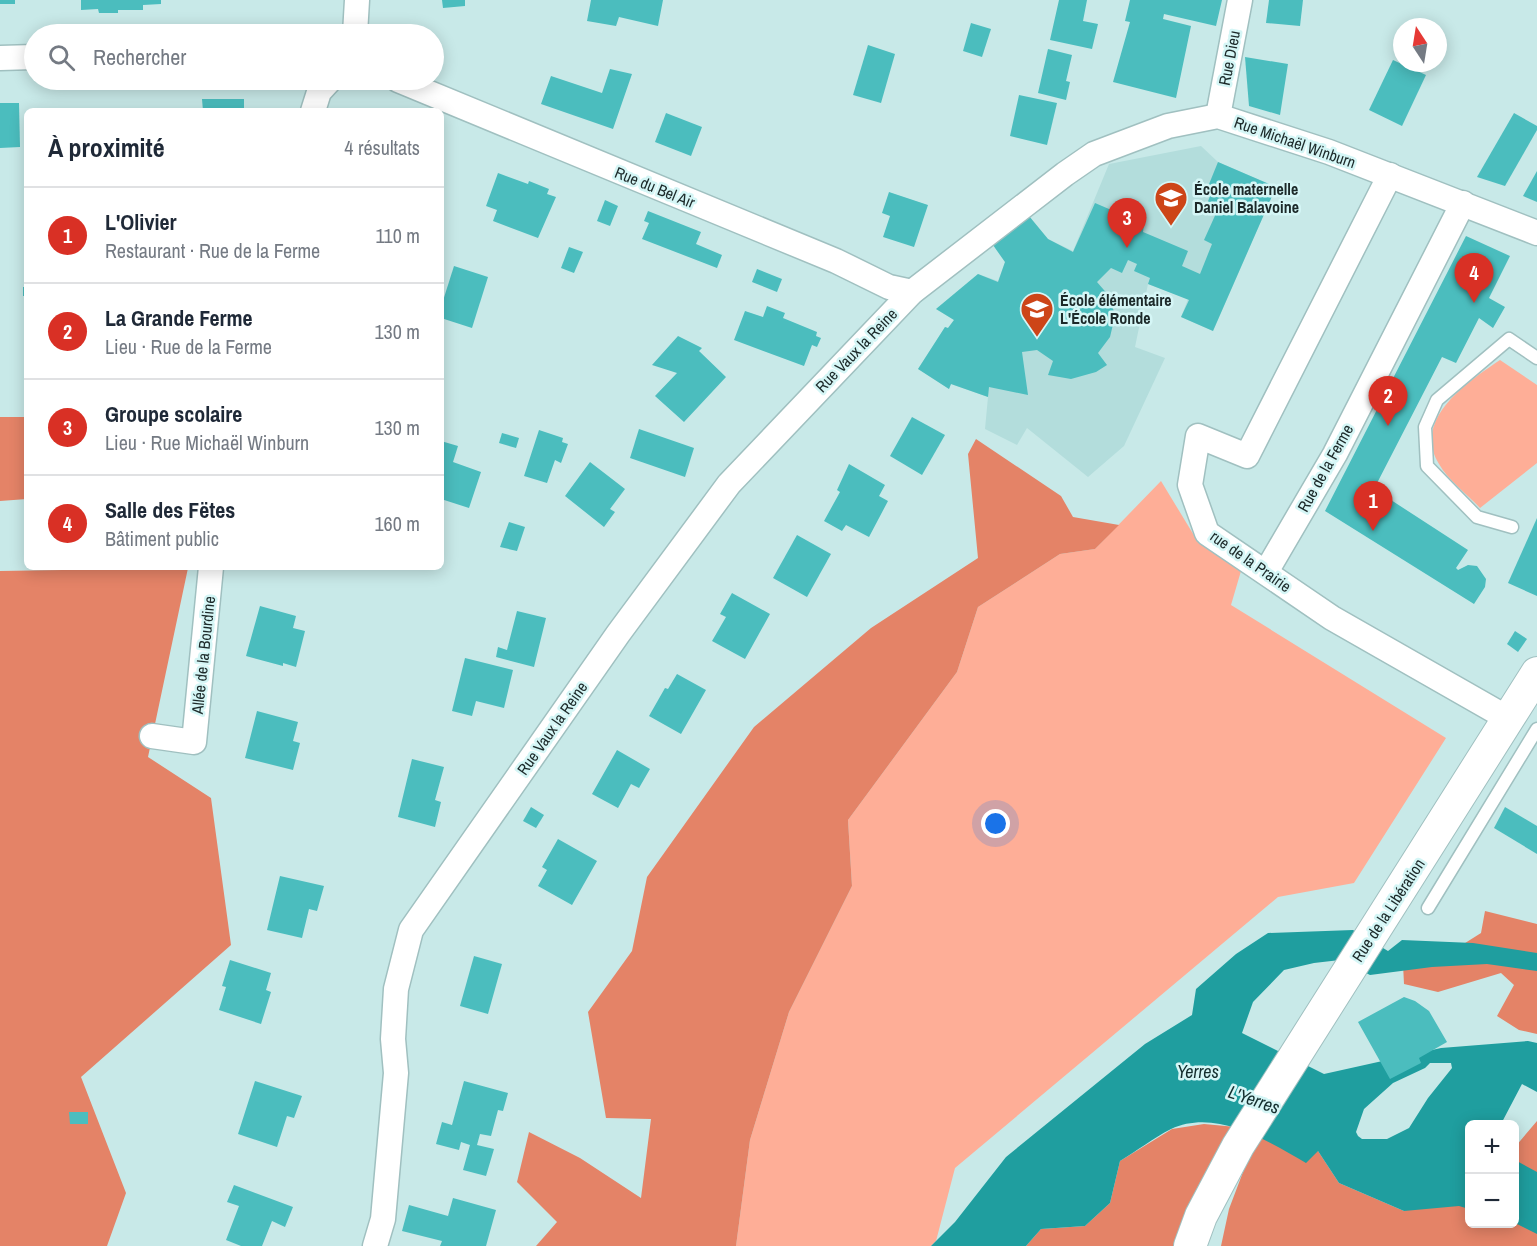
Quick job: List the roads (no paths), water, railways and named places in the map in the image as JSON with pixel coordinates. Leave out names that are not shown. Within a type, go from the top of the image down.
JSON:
[{"type":"street","points":[[356,24],[357,0]]},
{"type":"street","name":"Rue Dieu","points":[[1218,116],[1240,0]]},
{"type":"street","points":[[0,58],[24,57]]},
{"type":"street","points":[[314,108],[321,90]]},
{"type":"street","name":"Rue du Bel Air","points":[[422,90],[836,261],[889,287],[912,292]]},
{"type":"street","name":"Rue Michaël Winburn","points":[[912,292],[1094,154],[1168,126],[1218,116],[1390,175],[1537,233]]},
{"type":"street","name":"rue de la Prairie","points":[[1390,175],[1247,456],[1198,436],[1190,485],[1207,533],[1332,618],[1523,724]]},
{"type":"street","name":"Rue de la Ferme","points":[[1266,572],[1335,454],[1463,203]]},
{"type":"street","name":"Rue Vaux la Reine","points":[[375,1246],[383,1219],[396,1073],[393,1039],[396,989],[411,930],[618,634],[722,493],[912,292]]},
{"type":"street","name":"Allée de la Bourdine","points":[[152,736],[195,742],[212,570]]},
{"type":"street","name":"Rue de la Libération","points":[[1190,1246],[1201,1216],[1238,1146],[1341,982],[1397,895],[1523,724],[1537,673]]},
{"type":"lane","points":[[1512,527],[1477,517],[1426,466],[1425,427],[1437,400],[1509,339],[1537,358]]},
{"type":"lane","name":"Rue de la Libération","points":[[1428,908],[1523,724]]},
{"type":"water","name":"Yerres","points":[[1353,930],[1388,951],[1402,940],[1473,943],[1537,953],[1537,971],[1487,964],[1432,967],[1370,975],[1340,960],[1284,970],[1253,1002],[1242,1033],[1324,1074],[1441,1048],[1528,1041],[1537,1043],[1537,1092],[1522,1084],[1503,1120],[1465,1120],[1465,1208],[1459,1206],[1404,1211],[1339,1183],[1318,1151],[1306,1163],[1275,1145],[1241,1130],[1206,1122],[1171,1129],[1120,1161],[1110,1203],[1085,1226],[1041,1229],[1026,1246],[931,1246],[955,1222],[1006,1157],[1145,1044],[1192,1015],[1196,989],[1236,954],[1268,933]],"holes":[[[1430,1063],[1451,1063],[1452,1068],[1428,1098],[1409,1128],[1387,1139],[1362,1139],[1358,1136],[1356,1132],[1364,1109],[1393,1083],[1425,1068]]]},
{"type":"water","points":[[1519,1162],[1537,1172],[1537,1234],[1519,1225]]},
{"type":"place","name":"École maternelle Daniel Balavoine","points":[[1171,227]]},
{"type":"place","name":"Groupe scolaire","points":[[1127,248]]},
{"type":"place","name":"Salle des Fëtes","points":[[1474,303]]},
{"type":"place","name":"École élémentaire L'École Ronde","points":[[1037,338]]},
{"type":"place","name":"La Grande Ferme","points":[[1388,426]]},
{"type":"place","name":"L'Olivier","points":[[1373,531]]},
{"type":"water label","name":"L'Yerres","points":[[1254,1100]]}]
